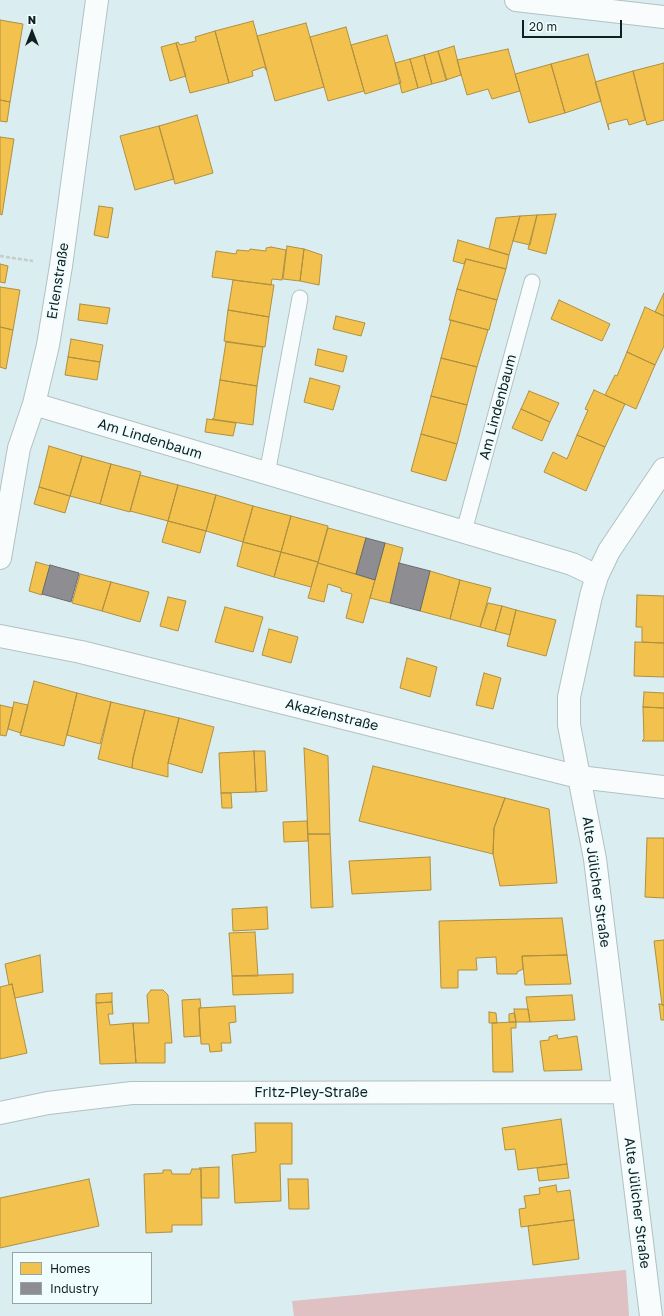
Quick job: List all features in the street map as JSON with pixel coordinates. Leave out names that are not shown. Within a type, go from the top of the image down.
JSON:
[{"type":"street","name":"Erlenstraße","points":[[0,558],[19,448],[34,404],[48,345],[61,266],[97,0]]},
{"type":"street","points":[[516,0],[664,17]]},
{"type":"street","name":"Am Lindenbaum","points":[[34,404],[464,531],[572,564],[597,576]]},
{"type":"street","name":"Alte Jülicher Straße","points":[[651,1316],[595,859],[569,725],[569,697],[591,596],[597,576],[609,551],[664,469]]},
{"type":"street","name":"Akazienstraße","points":[[0,636],[81,652],[579,777],[664,787]]},
{"type":"street","name":"Fritz-Pley-Straße","points":[[0,1113],[48,1103],[132,1093],[623,1092]]},
{"type":"lane","name":"Am Lindenbaum","points":[[464,531],[532,282]]},
{"type":"lane","points":[[267,474],[300,298]]},
{"type":"path","points":[[0,256],[61,266]]},
{"type":"shaded area","points":[[626,1270],[629,1316],[294,1316],[292,1301]]},
{"type":"building: Homes","points":[[0,20],[23,24],[10,102],[0,100]]},
{"type":"building: Homes","points":[[253,21],[267,71],[264,67],[252,71],[253,76],[229,83],[215,31]]},
{"type":"building: Homes","points":[[306,23],[324,87],[275,101],[257,36]]},
{"type":"building: Homes","points":[[346,27],[364,91],[328,101],[310,37]]},
{"type":"building: Homes","points":[[215,31],[229,83],[190,93],[176,43],[178,42],[180,45],[196,41],[195,37]]},
{"type":"building: Homes","points":[[387,35],[401,83],[365,94],[351,45]]},
{"type":"building: Homes","points":[[176,43],[186,76],[170,81],[161,47]]},
{"type":"building: Homes","points":[[454,46],[461,75],[446,80],[438,51]]},
{"type":"building: Homes","points":[[508,49],[520,91],[492,99],[488,89],[467,95],[457,60]]},
{"type":"building: Homes","points":[[438,51],[447,80],[432,84],[424,55]]},
{"type":"building: Homes","points":[[588,54],[601,101],[565,113],[551,64]]},
{"type":"building: Homes","points":[[424,55],[432,84],[418,88],[410,59]]},
{"type":"building: Homes","points":[[410,59],[418,88],[402,93],[395,63]]},
{"type":"building: Homes","points":[[664,63],[664,120],[647,125],[633,71]]},
{"type":"building: Homes","points":[[551,64],[565,113],[529,123],[515,74]]},
{"type":"building: Homes","points":[[633,71],[645,120],[629,125],[627,119],[608,124],[609,130],[595,82]]},
{"type":"building: Homes","points":[[0,100],[10,102],[7,122],[0,121]]},
{"type":"building: Homes","points":[[197,115],[213,173],[175,184],[159,126]]},
{"type":"building: Homes","points":[[159,126],[174,179],[135,190],[120,136]]},
{"type":"building: Homes","points":[[0,137],[14,139],[2,215],[0,214]]},
{"type":"building: Homes","points":[[99,206],[113,208],[108,238],[94,235]]},
{"type":"building: Homes","points":[[556,214],[546,254],[528,249],[537,215]]},
{"type":"building: Homes","points":[[537,215],[530,245],[513,241],[520,216]]},
{"type":"building: Homes","points":[[520,216],[509,255],[489,249],[496,218]]},
{"type":"building: Homes","points":[[458,240],[509,255],[506,269],[466,259],[464,264],[453,261]]},
{"type":"building: Homes","points":[[287,246],[304,249],[300,281],[283,279]]},
{"type":"building: Homes","points":[[271,247],[286,250],[282,280],[272,279],[271,285],[212,277],[216,251],[236,254],[237,250],[249,251],[250,249],[266,251],[266,248]]},
{"type":"building: Homes","points":[[304,249],[322,255],[319,285],[300,281]]},
{"type":"building: Homes","points":[[466,259],[506,269],[497,300],[457,289]]},
{"type":"building: Homes","points":[[0,264],[8,266],[5,283],[0,282]]},
{"type":"building: Homes","points":[[233,280],[274,285],[269,317],[228,310]]},
{"type":"building: Homes","points":[[0,287],[20,290],[13,330],[0,327]]},
{"type":"building: Homes","points":[[457,289],[497,300],[489,330],[449,320]]},
{"type":"building: Homes","points":[[664,293],[664,316],[655,312]]},
{"type":"building: Homes","points":[[559,300],[610,324],[602,341],[551,319]]},
{"type":"building: Homes","points":[[80,304],[110,308],[107,324],[78,320]]},
{"type":"building: Homes","points":[[645,307],[664,316],[664,346],[655,365],[627,352]]},
{"type":"building: Homes","points":[[228,310],[269,317],[265,347],[224,341]]},
{"type":"building: Homes","points":[[336,316],[365,323],[361,336],[333,329]]},
{"type":"building: Homes","points":[[451,320],[488,330],[477,367],[441,358]]},
{"type":"building: Homes","points":[[0,327],[13,330],[6,369],[0,367]]},
{"type":"building: Homes","points":[[71,339],[103,345],[100,362],[68,357]]},
{"type":"building: Homes","points":[[226,342],[263,347],[257,386],[220,380]]},
{"type":"building: Homes","points":[[318,349],[347,356],[343,372],[315,365]]},
{"type":"building: Homes","points":[[627,352],[655,365],[636,409],[605,395],[615,375],[617,376]]},
{"type":"building: Homes","points":[[68,357],[100,362],[97,380],[65,375]]},
{"type":"building: Homes","points":[[441,358],[477,367],[467,405],[431,396]]},
{"type":"building: Homes","points":[[310,378],[340,386],[333,410],[304,402]]},
{"type":"building: Homes","points":[[220,380],[257,386],[253,425],[212,419],[214,418]]},
{"type":"building: Homes","points":[[594,390],[625,404],[605,447],[577,435],[588,410],[585,409]]},
{"type":"building: Homes","points":[[529,391],[559,403],[550,422],[521,409]]},
{"type":"building: Homes","points":[[431,396],[467,405],[457,444],[421,434]]},
{"type":"building: Homes","points":[[521,409],[550,422],[542,441],[512,428]]},
{"type":"building: Homes","points":[[207,419],[236,423],[233,436],[205,432]]},
{"type":"building: Homes","points":[[421,434],[457,444],[446,481],[411,471]]},
{"type":"building: Homes","points":[[577,435],[605,447],[586,491],[544,472],[553,452],[567,459]]},
{"type":"building: Homes","points":[[49,446],[82,456],[70,496],[39,487]]},
{"type":"building: Homes","points":[[82,456],[111,464],[100,504],[70,496]]},
{"type":"building: Homes","points":[[111,464],[141,472],[130,512],[100,504]]},
{"type":"building: Homes","points":[[140,475],[178,485],[168,521],[130,511]]},
{"type":"building: Homes","points":[[178,485],[216,495],[206,531],[168,521]]},
{"type":"building: Homes","points":[[39,487],[70,496],[65,513],[34,504]]},
{"type":"building: Homes","points":[[216,495],[253,506],[243,542],[206,531]]},
{"type":"building: Homes","points":[[253,506],[291,516],[281,552],[243,542]]},
{"type":"building: Homes","points":[[291,516],[328,526],[318,562],[281,552]]},
{"type":"building: Homes","points":[[168,521],[206,531],[200,553],[162,542]]},
{"type":"building: Homes","points":[[328,528],[366,538],[356,574],[318,563]]},
{"type":"building: Homes","points":[[243,542],[281,552],[274,577],[237,566]]},
{"type":"building: Homes","points":[[385,543],[403,548],[390,603],[370,598]]},
{"type":"building: Homes","points":[[281,552],[318,562],[311,587],[274,577]]},
{"type":"building: Homes","points":[[36,562],[50,566],[42,595],[29,591]]},
{"type":"building: Homes","points":[[318,563],[375,580],[363,623],[346,618],[352,594],[341,591],[341,588],[328,584],[324,602],[308,598]]},
{"type":"building: Homes","points":[[430,571],[460,580],[450,619],[420,611]]},
{"type":"building: Homes","points":[[80,574],[111,582],[102,611],[72,603]]},
{"type":"building: Homes","points":[[460,580],[491,588],[480,627],[450,619]]},
{"type":"building: Homes","points":[[111,582],[149,592],[140,622],[102,611]]},
{"type":"building: Homes","points":[[637,595],[664,596],[664,643],[642,642],[642,627],[636,627]]},
{"type":"building: Homes","points":[[168,597],[186,601],[178,631],[160,626]]},
{"type":"building: Homes","points":[[488,603],[502,606],[495,631],[480,627]]},
{"type":"building: Homes","points":[[502,606],[516,610],[510,635],[495,631]]},
{"type":"building: Homes","points":[[225,607],[263,617],[253,652],[215,642]]},
{"type":"building: Homes","points":[[516,610],[556,620],[546,656],[507,646]]},
{"type":"building: Homes","points":[[269,629],[298,637],[291,663],[262,655]]},
{"type":"building: Homes","points":[[635,642],[664,643],[664,677],[634,676]]},
{"type":"building: Homes","points":[[407,658],[437,667],[430,697],[400,688]]},
{"type":"building: Homes","points":[[484,673],[501,678],[493,709],[476,705]]},
{"type":"building: Homes","points":[[34,681],[77,693],[64,746],[20,735]]},
{"type":"building: Homes","points":[[644,692],[664,693],[664,708],[643,707]]},
{"type":"building: Homes","points":[[77,693],[111,702],[100,744],[67,735]]},
{"type":"building: Homes","points":[[14,702],[28,705],[21,733],[8,729]]},
{"type":"building: Homes","points":[[111,702],[145,710],[133,758],[132,768],[98,759]]},
{"type":"building: Homes","points":[[0,705],[13,708],[6,736],[0,735]]},
{"type":"building: Homes","points":[[643,707],[664,708],[664,741],[642,741],[644,739]]},
{"type":"building: Homes","points":[[145,710],[179,718],[168,763],[168,777],[132,768],[133,758]]},
{"type":"building: Homes","points":[[179,718],[214,727],[202,773],[168,763]]},
{"type":"building: Homes","points":[[304,748],[328,756],[330,834],[308,834]]},
{"type":"building: Homes","points":[[254,751],[256,792],[221,793],[219,753]]},
{"type":"building: Homes","points":[[254,751],[265,751],[267,791],[256,792]]},
{"type":"building: Homes","points":[[373,766],[505,798],[494,828],[493,854],[359,821]]},
{"type":"building: Homes","points":[[221,793],[231,793],[232,808],[222,808]]},
{"type":"building: Homes","points":[[505,798],[549,809],[557,883],[500,886],[493,854],[494,828]]},
{"type":"building: Homes","points":[[307,821],[308,841],[284,842],[283,822]]},
{"type":"building: Homes","points":[[308,834],[330,834],[333,907],[311,908]]},
{"type":"building: Homes","points":[[647,838],[664,838],[664,898],[645,897]]},
{"type":"building: Homes","points":[[430,857],[431,890],[352,894],[349,861]]},
{"type":"building: Homes","points":[[267,907],[268,929],[233,931],[232,909]]},
{"type":"building: Homes","points":[[562,918],[567,955],[522,956],[523,969],[517,972],[517,974],[497,974],[496,957],[476,958],[477,970],[458,970],[458,988],[441,988],[439,921]]},
{"type":"building: Homes","points":[[255,932],[258,976],[232,976],[229,933]]},
{"type":"building: Homes","points":[[664,940],[664,1005],[662,1005],[654,941]]},
{"type":"building: Homes","points":[[40,955],[43,992],[15,998],[12,984],[9,985],[5,964]]},
{"type":"building: Homes","points":[[567,955],[571,984],[525,985],[522,956]]},
{"type":"building: Homes","points":[[293,974],[293,993],[233,995],[232,976]]},
{"type":"building: Homes","points":[[12,984],[27,1053],[0,1059],[0,987]]},
{"type":"building: Homes","points":[[151,990],[163,990],[168,995],[172,1043],[165,1043],[165,1063],[136,1063],[133,1023],[149,1023],[147,995]]},
{"type":"building: Homes","points":[[112,993],[112,1002],[96,1003],[96,994]]},
{"type":"building: Homes","points":[[572,995],[575,1020],[530,1022],[526,997]]},
{"type":"building: Homes","points":[[200,999],[200,1036],[184,1037],[182,1000]]},
{"type":"building: Homes","points":[[112,1002],[113,1014],[108,1014],[110,1025],[133,1023],[136,1063],[100,1064],[96,1003]]},
{"type":"building: Homes","points":[[659,1004],[664,1005],[664,1020],[661,1020]]},
{"type":"building: Homes","points":[[235,1006],[236,1022],[229,1023],[231,1043],[221,1043],[222,1051],[210,1052],[209,1044],[201,1044],[199,1008]]},
{"type":"building: Homes","points":[[514,1009],[528,1009],[530,1022],[516,1022]]},
{"type":"building: Homes","points":[[489,1012],[496,1013],[497,1023],[489,1023]]},
{"type":"building: Homes","points":[[514,1013],[516,1022],[509,1022],[509,1014]]},
{"type":"building: Homes","points":[[516,1022],[516,1028],[511,1028],[513,1072],[493,1072],[492,1023]]},
{"type":"building: Homes","points":[[557,1035],[558,1039],[577,1036],[582,1070],[544,1071],[540,1041],[549,1040],[549,1037]]},
{"type":"building: Homes","points":[[561,1119],[567,1164],[518,1170],[515,1149],[505,1150],[502,1128]]},
{"type":"building: Homes","points":[[255,1123],[292,1123],[292,1164],[280,1164],[281,1201],[235,1203],[232,1155],[256,1152]]},
{"type":"building: Homes","points":[[567,1164],[569,1178],[539,1181],[537,1168]]},
{"type":"building: Homes","points":[[219,1167],[219,1198],[201,1198],[201,1169],[199,1168]]},
{"type":"building: Homes","points":[[192,1169],[201,1169],[202,1225],[172,1225],[172,1232],[146,1233],[144,1174],[163,1173],[163,1170],[171,1170],[172,1174],[190,1174]]},
{"type":"building: Homes","points":[[89,1179],[99,1226],[0,1248],[0,1198]]},
{"type":"building: Homes","points":[[288,1179],[308,1179],[309,1209],[289,1209]]},
{"type":"building: Homes","points":[[556,1185],[557,1192],[570,1190],[574,1220],[521,1227],[519,1209],[526,1208],[524,1196],[540,1194],[539,1188]]},
{"type":"building: Homes","points":[[574,1220],[579,1259],[533,1265],[528,1226]]},
{"type":"building: Industry","points":[[366,538],[385,543],[375,580],[356,574]]},
{"type":"building: Industry","points":[[399,563],[430,571],[420,611],[390,603]]},
{"type":"building: Industry","points":[[50,565],[79,573],[71,602],[42,594]]}]
